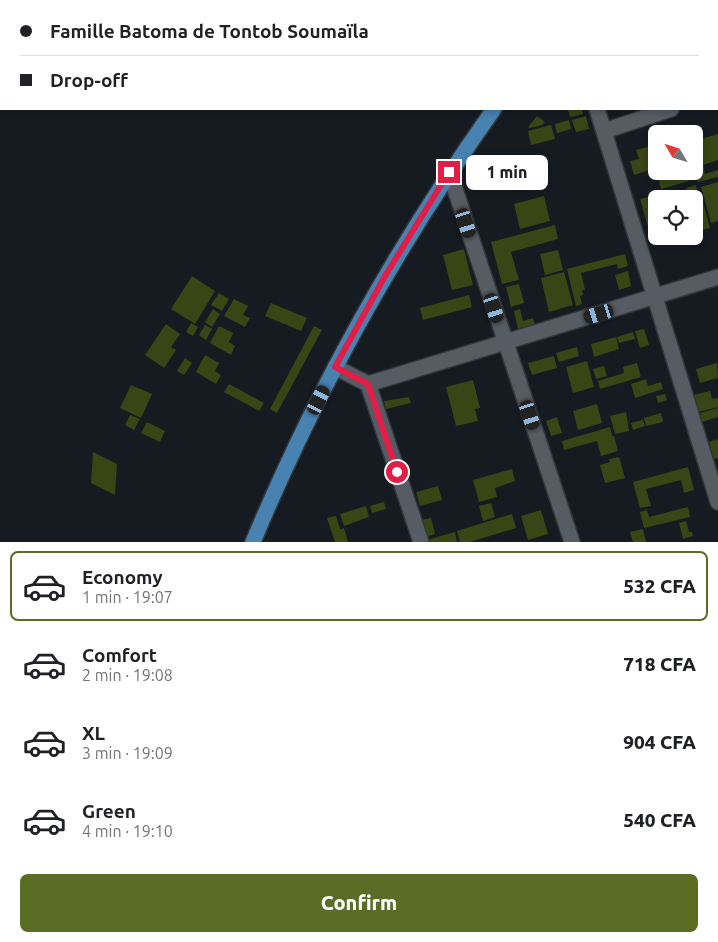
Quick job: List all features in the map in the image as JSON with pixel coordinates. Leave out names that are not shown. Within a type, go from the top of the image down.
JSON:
[{"type":"main road","points":[[253,542],[295,448],[335,367],[385,276],[449,172],[493,110]]},
{"type":"street","points":[[597,110],[718,502]]},
{"type":"street","points":[[604,131],[668,110]]},
{"type":"street","points":[[449,172],[572,542]]},
{"type":"street","points":[[335,367],[368,384],[718,277]]},
{"type":"street","points":[[368,384],[420,542]]},
{"type":"building","points":[[568,110],[582,110],[583,114],[570,117]]},
{"type":"building","points":[[537,116],[545,122],[542,125],[528,127]]},
{"type":"building","points":[[586,116],[589,129],[576,132],[572,120]]},
{"type":"building","points":[[569,120],[571,129],[557,133],[555,124]]},
{"type":"building","points":[[551,125],[555,139],[531,145],[528,131]]},
{"type":"building","points":[[718,134],[718,160],[703,165],[703,138]]},
{"type":"building","points":[[648,147],[648,171],[634,175],[630,161],[639,159],[636,150]]},
{"type":"building","points":[[703,165],[705,174],[718,170],[718,177],[698,182],[697,180],[703,180]]},
{"type":"building","points":[[538,169],[539,178],[530,180],[529,171]]},
{"type":"building","points":[[658,180],[689,180],[689,181],[661,189]]},
{"type":"building","points":[[718,182],[718,221],[711,223],[701,187]]},
{"type":"building","points":[[696,185],[697,190],[686,190],[686,188]]},
{"type":"building","points":[[544,196],[550,221],[520,229],[514,204]]},
{"type":"building","points":[[648,197],[648,227],[640,199]]},
{"type":"building","points":[[703,202],[710,228],[703,230]]},
{"type":"building","points":[[555,225],[558,239],[511,252],[519,280],[502,284],[491,242]]},
{"type":"building","points":[[464,249],[473,285],[452,290],[443,255]]},
{"type":"building","points":[[558,250],[563,270],[545,275],[540,254]]},
{"type":"building","points":[[625,254],[628,266],[618,269],[617,264],[581,273],[585,290],[582,290],[583,295],[580,296],[582,304],[576,306],[567,269]]},
{"type":"building","points":[[628,271],[631,286],[619,290],[615,275]]},
{"type":"building","points":[[564,272],[573,305],[549,312],[541,278]]},
{"type":"building","points":[[192,276],[215,291],[195,324],[171,309]]},
{"type":"building","points":[[519,284],[524,303],[511,307],[506,287]]},
{"type":"building","points":[[219,293],[229,299],[222,311],[211,305]]},
{"type":"building","points":[[469,295],[472,307],[423,320],[420,308]]},
{"type":"building","points":[[234,299],[248,306],[243,315],[250,318],[245,327],[224,316]]},
{"type":"building","points":[[271,303],[307,318],[301,331],[265,316]]},
{"type":"building","points":[[213,309],[220,314],[212,327],[205,322]]},
{"type":"building","points":[[520,309],[523,321],[533,318],[535,325],[518,329],[514,311]]},
{"type":"building","points":[[191,323],[198,327],[193,336],[186,332]]},
{"type":"building","points":[[166,324],[180,334],[171,347],[176,350],[164,368],[145,355]]},
{"type":"building","points":[[205,325],[212,329],[206,340],[199,335]]},
{"type":"building","points":[[219,326],[233,333],[229,342],[235,346],[231,355],[210,343]]},
{"type":"building","points":[[314,326],[322,330],[277,413],[270,409]]},
{"type":"building","points":[[644,329],[649,345],[640,348],[635,331]]},
{"type":"building","points":[[633,332],[635,339],[619,343],[617,337]]},
{"type":"building","points":[[616,337],[619,349],[594,357],[591,344]]},
{"type":"building","points":[[577,347],[579,356],[559,362],[556,353]]},
{"type":"building","points":[[205,355],[219,363],[215,371],[221,375],[216,384],[196,372]]},
{"type":"building","points":[[554,356],[557,368],[532,375],[528,363]]},
{"type":"building","points":[[185,358],[192,363],[184,375],[177,371]]},
{"type":"building","points":[[587,361],[594,387],[573,393],[566,367]]},
{"type":"building","points":[[637,363],[641,377],[600,389],[598,381],[624,373],[623,367]]},
{"type":"building","points":[[717,363],[718,378],[700,383],[696,369]]},
{"type":"building","points":[[604,366],[607,376],[596,379],[593,369]]},
{"type":"building","points":[[646,379],[648,386],[661,382],[663,389],[635,398],[631,384]]},
{"type":"building","points":[[473,380],[480,408],[475,409],[478,421],[456,426],[446,387]]},
{"type":"building","points":[[229,384],[264,403],[259,411],[224,392]]},
{"type":"building","points":[[131,385],[152,394],[141,418],[120,408]]},
{"type":"building","points":[[710,391],[712,399],[718,398],[718,407],[699,412],[694,395]]},
{"type":"building","points":[[665,394],[667,400],[658,403],[656,396]]},
{"type":"building","points":[[409,397],[411,403],[386,409],[384,401]]},
{"type":"building","points":[[597,404],[602,423],[578,430],[573,411]]},
{"type":"building","points":[[718,408],[718,417],[702,422],[700,413]]},
{"type":"building","points":[[626,412],[629,431],[615,434],[610,416]]},
{"type":"building","points":[[661,413],[663,422],[646,426],[644,418]]},
{"type":"building","points":[[130,415],[140,419],[134,430],[125,425]]},
{"type":"building","points":[[557,417],[562,433],[551,436],[546,421]]},
{"type":"building","points":[[643,420],[645,426],[633,430],[631,423]]},
{"type":"building","points":[[147,422],[165,431],[160,442],[141,433]]},
{"type":"building","points":[[610,427],[618,451],[601,456],[597,441],[564,450],[562,441]]},
{"type":"building","points":[[718,439],[718,458],[714,459],[709,442]]},
{"type":"building","points":[[93,452],[117,464],[115,495],[91,483]]},
{"type":"building","points":[[619,457],[625,478],[605,483],[600,465],[610,462],[609,459]]},
{"type":"building","points":[[688,467],[694,490],[684,493],[681,480],[646,489],[651,506],[640,508],[633,482]]},
{"type":"building","points":[[512,469],[515,481],[495,488],[497,497],[479,502],[473,480]]},
{"type":"building","points":[[438,486],[442,500],[420,506],[416,492]]},
{"type":"building","points":[[384,502],[386,509],[372,513],[370,506]]},
{"type":"building","points":[[491,503],[495,517],[483,521],[479,506]]},
{"type":"building","points":[[366,506],[369,517],[344,526],[340,514]]},
{"type":"building","points":[[688,507],[690,517],[644,528],[640,512],[647,510],[649,517]]},
{"type":"building","points":[[541,510],[548,534],[528,540],[521,516]]},
{"type":"building","points":[[512,514],[516,528],[470,542],[460,542],[457,531]]},
{"type":"building","points":[[336,516],[340,529],[344,528],[348,542],[335,542],[327,518]]},
{"type":"building","points":[[431,518],[435,534],[426,537],[422,520]]},
{"type":"building","points":[[686,521],[689,532],[692,532],[693,536],[683,539],[679,523]]},
{"type":"building","points":[[643,529],[646,542],[633,542],[630,532]]},
{"type":"building","points":[[455,532],[457,542],[428,542],[427,540]]},
{"type":"route","points":[[397,472],[368,384],[335,367],[385,276],[449,172]]}]
